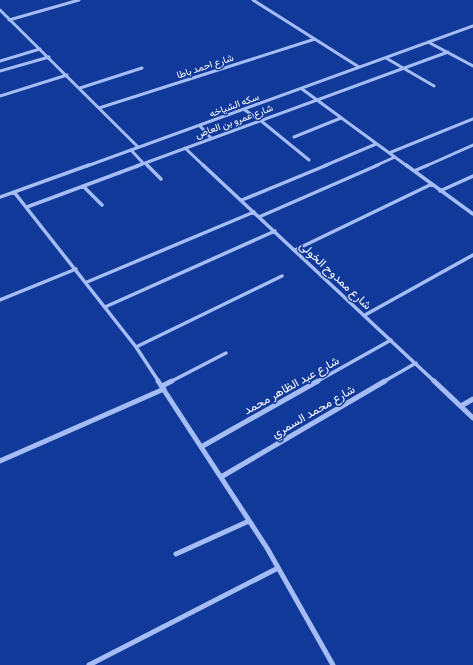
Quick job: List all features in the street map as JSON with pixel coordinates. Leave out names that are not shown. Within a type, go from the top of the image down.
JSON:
[{"type":"street","points":[[9,20],[79,0]]},
{"type":"street","points":[[253,0],[359,67]]},
{"type":"street","points":[[0,10],[49,57],[138,148]]},
{"type":"street","name":"سكه الشياخه","points":[[0,197],[245,110],[473,26]]},
{"type":"street","name":"شارع احمد باطا","points":[[99,108],[315,39]]},
{"type":"street","points":[[428,42],[473,66]]},
{"type":"street","points":[[0,61],[40,49]]},
{"type":"street","name":"شارع عمرو بن العاص","points":[[27,207],[448,52]]},
{"type":"street","points":[[0,71],[49,57]]},
{"type":"street","points":[[386,58],[434,86]]},
{"type":"street","points":[[80,88],[142,68]]},
{"type":"street","points":[[0,96],[67,75]]},
{"type":"street","points":[[302,89],[473,214]]},
{"type":"street","points":[[245,110],[260,120],[309,160]]},
{"type":"street","points":[[294,137],[341,118]]},
{"type":"street","points":[[389,153],[473,119]]},
{"type":"street","points":[[200,126],[211,138]]},
{"type":"street","points":[[242,200],[376,144]]},
{"type":"street","points":[[414,171],[473,145]]},
{"type":"street","name":"شارع ممدوح الخولى","points":[[185,148],[296,250],[473,418]]},
{"type":"street","points":[[131,150],[161,179]]},
{"type":"street","points":[[259,217],[395,157]]},
{"type":"street","points":[[440,191],[473,176]]},
{"type":"street","points":[[296,250],[432,184]]},
{"type":"street","points":[[83,186],[102,206]]},
{"type":"street","points":[[14,192],[76,268],[136,347],[250,520],[333,665]]},
{"type":"street","points":[[468,211],[473,209]]},
{"type":"street","points":[[87,282],[254,212]]},
{"type":"street","points":[[105,307],[275,231]]},
{"type":"street","points":[[365,315],[473,255]]},
{"type":"street","points":[[0,300],[76,268]]},
{"type":"street","points":[[136,347],[282,276]]},
{"type":"street","name":"شارع عبد الظاهر محمد","points":[[201,447],[391,340]]},
{"type":"street","points":[[0,461],[163,388],[226,354]]},
{"type":"street","name":"شارع محمد السمري","points":[[221,477],[416,363]]},
{"type":"street","points":[[461,406],[473,399]]},
{"type":"street","points":[[176,554],[250,520]]},
{"type":"street","points":[[90,665],[278,568]]}]
